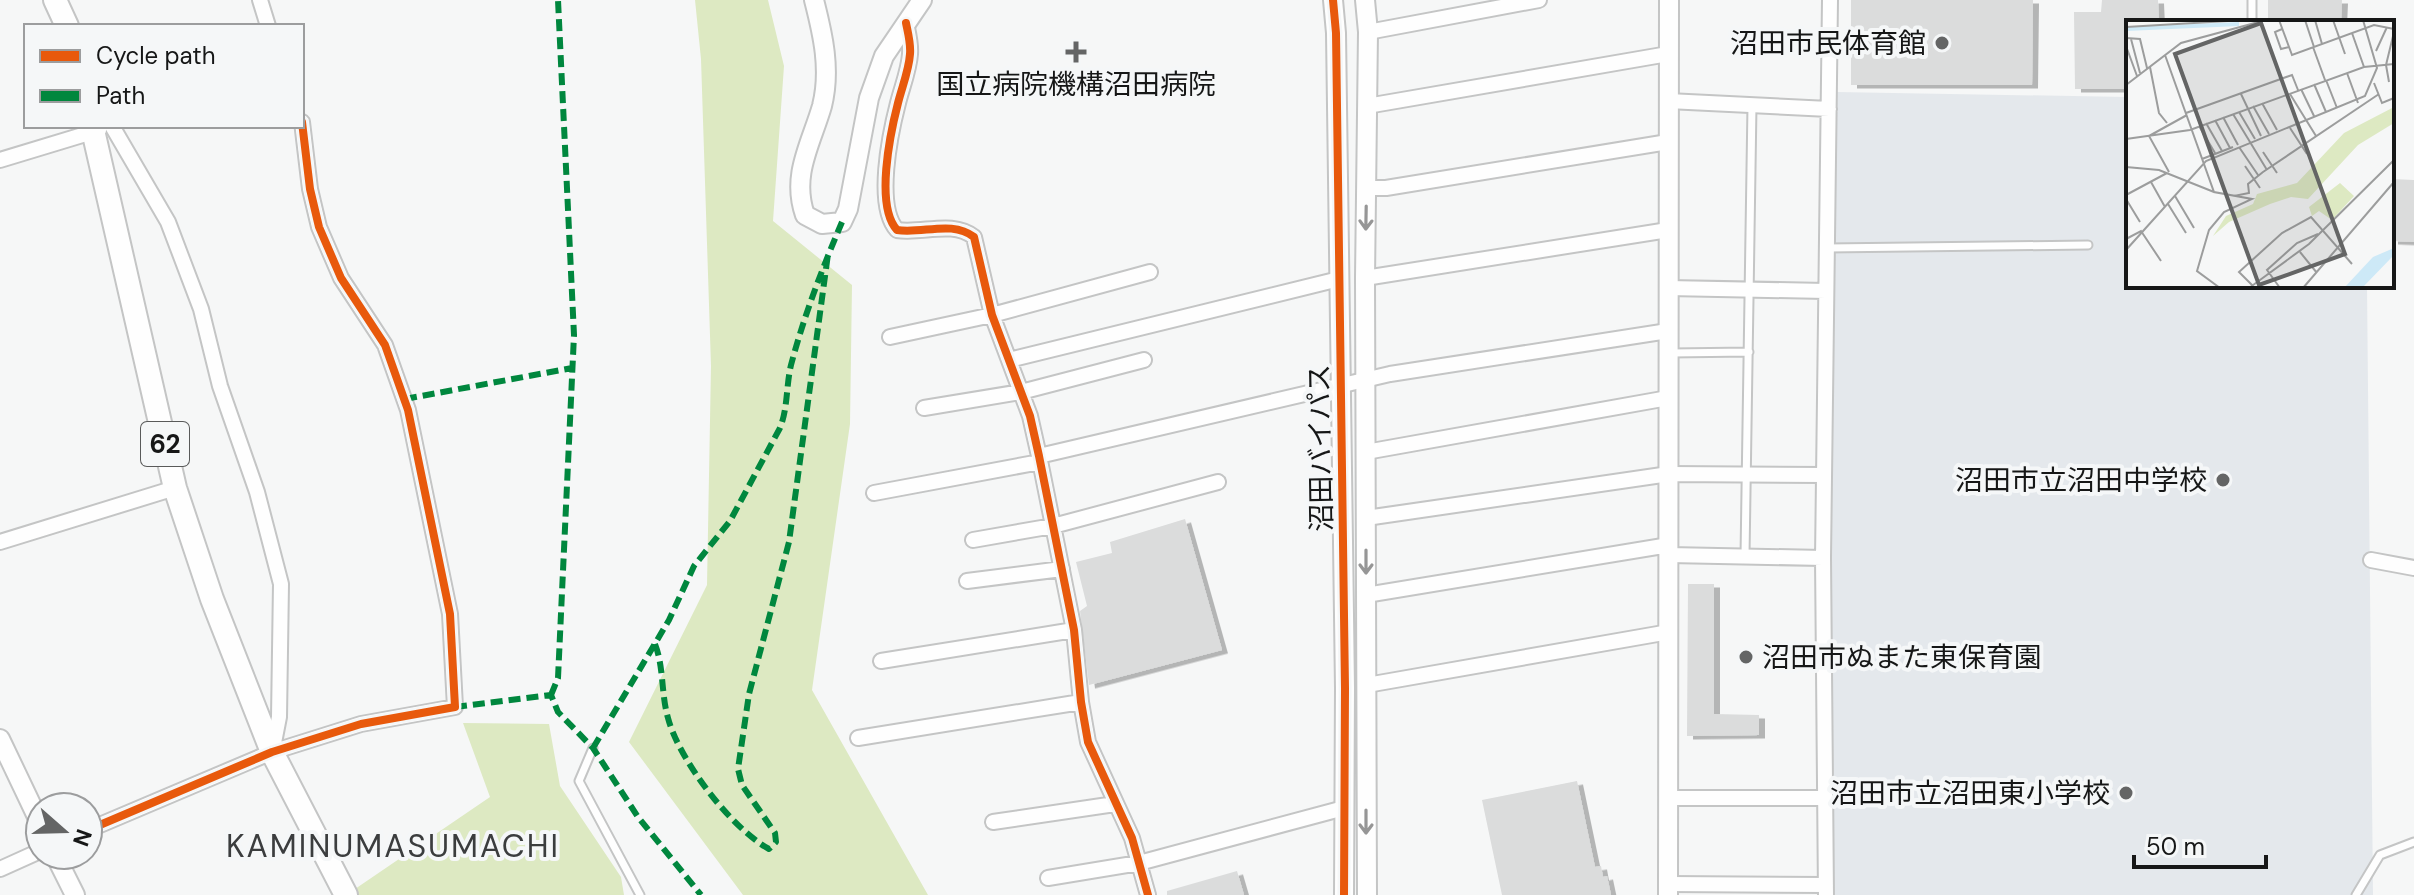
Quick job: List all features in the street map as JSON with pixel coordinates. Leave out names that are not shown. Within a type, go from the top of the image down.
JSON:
[{"type":"main road","points":[[55,0],[66,24]]},
{"type":"main road","name":"62","points":[[102,128],[175,488],[212,599],[272,752],[346,895]]},
{"type":"street","points":[[260,0],[267,24]]},
{"type":"street","points":[[814,0],[825,44],[825,82],[822,105],[799,181],[799,198],[805,215],[822,224],[842,222],[848,209],[869,98],[884,56],[922,0]]},
{"type":"street","name":"沼田バイパス","points":[[1333,0],[1341,385],[1344,895]]},
{"type":"street","name":"沼田バイパス","points":[[1365,0],[1368,32],[1365,278],[1367,895]]},
{"type":"street","points":[[1368,32],[1539,0]]},
{"type":"street","points":[[1669,0],[1668,889],[1826,890],[1823,558],[1830,0]]},
{"type":"street","points":[[906,23],[910,55],[896,108],[887,166],[886,211],[897,230],[951,227],[965,230],[974,237],[992,315],[1021,392],[1039,459],[1074,630],[1088,742],[1132,838],[1148,895]]},
{"type":"street","points":[[1367,106],[1668,54]]},
{"type":"street","points":[[1668,101],[1829,109]]},
{"type":"street","points":[[0,160],[99,128]]},
{"type":"street","points":[[103,128],[168,222],[195,294],[220,386],[257,492],[281,584],[279,717],[272,752]]},
{"type":"street","points":[[104,823],[272,752],[361,724],[455,707],[450,614],[408,410],[385,345],[341,278],[319,227],[310,189],[303,128]]},
{"type":"street","points":[[1366,188],[1386,188],[1668,142]]},
{"type":"street","points":[[1365,278],[1668,230]]},
{"type":"street","points":[[890,337],[992,315],[1150,272]]},
{"type":"street","points":[[1009,360],[1339,279]]},
{"type":"street","points":[[1668,288],[1826,291]]},
{"type":"street","points":[[874,493],[1039,459],[1365,380],[1668,331]]},
{"type":"street","points":[[924,408],[1021,392],[1144,360]]},
{"type":"street","points":[[1366,452],[1668,398]]},
{"type":"street","points":[[1366,518],[1669,474],[1824,475]]},
{"type":"street","points":[[973,540],[1053,526],[1218,482]]},
{"type":"street","points":[[0,542],[175,488]]},
{"type":"street","points":[[1366,595],[1669,550],[1823,558]]},
{"type":"street","points":[[2371,560],[2414,568]]},
{"type":"street","points":[[967,581],[1062,569]]},
{"type":"street","points":[[881,661],[1074,630]]},
{"type":"street","points":[[1367,685],[1669,632]]},
{"type":"street","points":[[858,738],[1081,702]]},
{"type":"street","points":[[0,739],[25,791]]},
{"type":"street","points":[[1668,798],[1825,798]]},
{"type":"street","points":[[993,822],[1115,804]]},
{"type":"street","points":[[1048,878],[1139,863],[1344,808]]},
{"type":"street","points":[[0,869],[24,858]]},
{"type":"street","points":[[63,871],[75,895]]},
{"type":"lane","points":[[1745,556],[1752,105]]},
{"type":"lane","points":[[1827,248],[2088,245]]},
{"type":"lane","points":[[1668,353],[1749,352]]},
{"type":"lane","points":[[593,748],[579,781],[640,895]]},
{"type":"lane","points":[[2356,895],[2380,855],[2414,842]]},
{"type":"shaded area","points":[[1837,92],[2126,97],[2126,288],[2367,288],[2373,895],[1834,895],[1830,645]]},
{"type":"green space","points":[[695,0],[768,0],[784,66],[773,221],[852,285],[850,424],[812,690],[928,895],[743,895],[629,742],[707,585],[711,366],[701,59]]},
{"type":"green space","points":[[463,723],[549,724],[560,786],[621,877],[624,895],[358,895],[355,889],[490,797]]},
{"type":"building","name":"沼田市民体育館","points":[[1851,0],[2033,0],[2032,85],[1851,85]]},
{"type":"building","points":[[2102,0],[2158,0],[2159,20],[2126,20],[2126,89],[2075,89],[2074,12],[2101,12]]},
{"type":"building","points":[[2268,0],[2342,0],[2341,20],[2268,20]]},
{"type":"building","points":[[2394,179],[2414,180],[2414,242],[2394,241]]},
{"type":"building","points":[[1185,519],[1222,650],[1089,685],[1080,611],[1087,606],[1076,562],[1112,553],[1110,542]]},
{"type":"building","points":[[1688,584],[1714,584],[1714,714],[1759,715],[1759,735],[1687,736]]},
{"type":"building","points":[[1577,781],[1595,867],[1601,866],[1603,877],[1607,876],[1611,895],[1502,895],[1482,800]]},
{"type":"building","points":[[1237,871],[1244,895],[1167,895],[1167,891]]},
{"type":"marked path","points":[[551,695],[558,678],[574,335],[558,0]]},
{"type":"marked path","points":[[593,748],[669,620],[694,566],[730,521],[780,428],[796,347],[842,222]]},
{"type":"marked path","points":[[655,644],[668,718],[683,753],[723,809],[769,849],[776,842],[775,833],[742,785],[738,769],[749,694],[789,542],[828,254]]},
{"type":"marked path","points":[[405,399],[572,368]]},
{"type":"marked path","points":[[455,707],[551,695],[558,712],[593,748],[638,817],[701,895]]},
{"type":"cycle path","points":[[1333,0],[1336,33],[1345,688],[1344,895]]},
{"type":"cycle path","points":[[906,23],[909,60],[886,169],[890,219],[897,230],[947,228],[974,237],[992,315],[1030,416],[1074,630],[1088,742],[1132,838],[1148,895]]},
{"type":"cycle path","points":[[104,823],[272,752],[361,724],[455,707],[450,614],[408,410],[385,345],[341,278],[319,227],[310,189],[303,128]]},
{"type":"place","name":"沼田市民体育館","points":[[1942,43]]},
{"type":"place","name":"国立病院機構沼田病院","points":[[1076,52]]},
{"type":"place","name":"沼田市立沼田中学校","points":[[2223,480]]},
{"type":"place","name":"沼田市ぬまた東保育園","points":[[1746,657]]},
{"type":"place","name":"沼田市立沼田東小学校","points":[[2126,793]]},
{"type":"district","name":"KAMINUMASUMACHI","points":[[393,846]]}]
